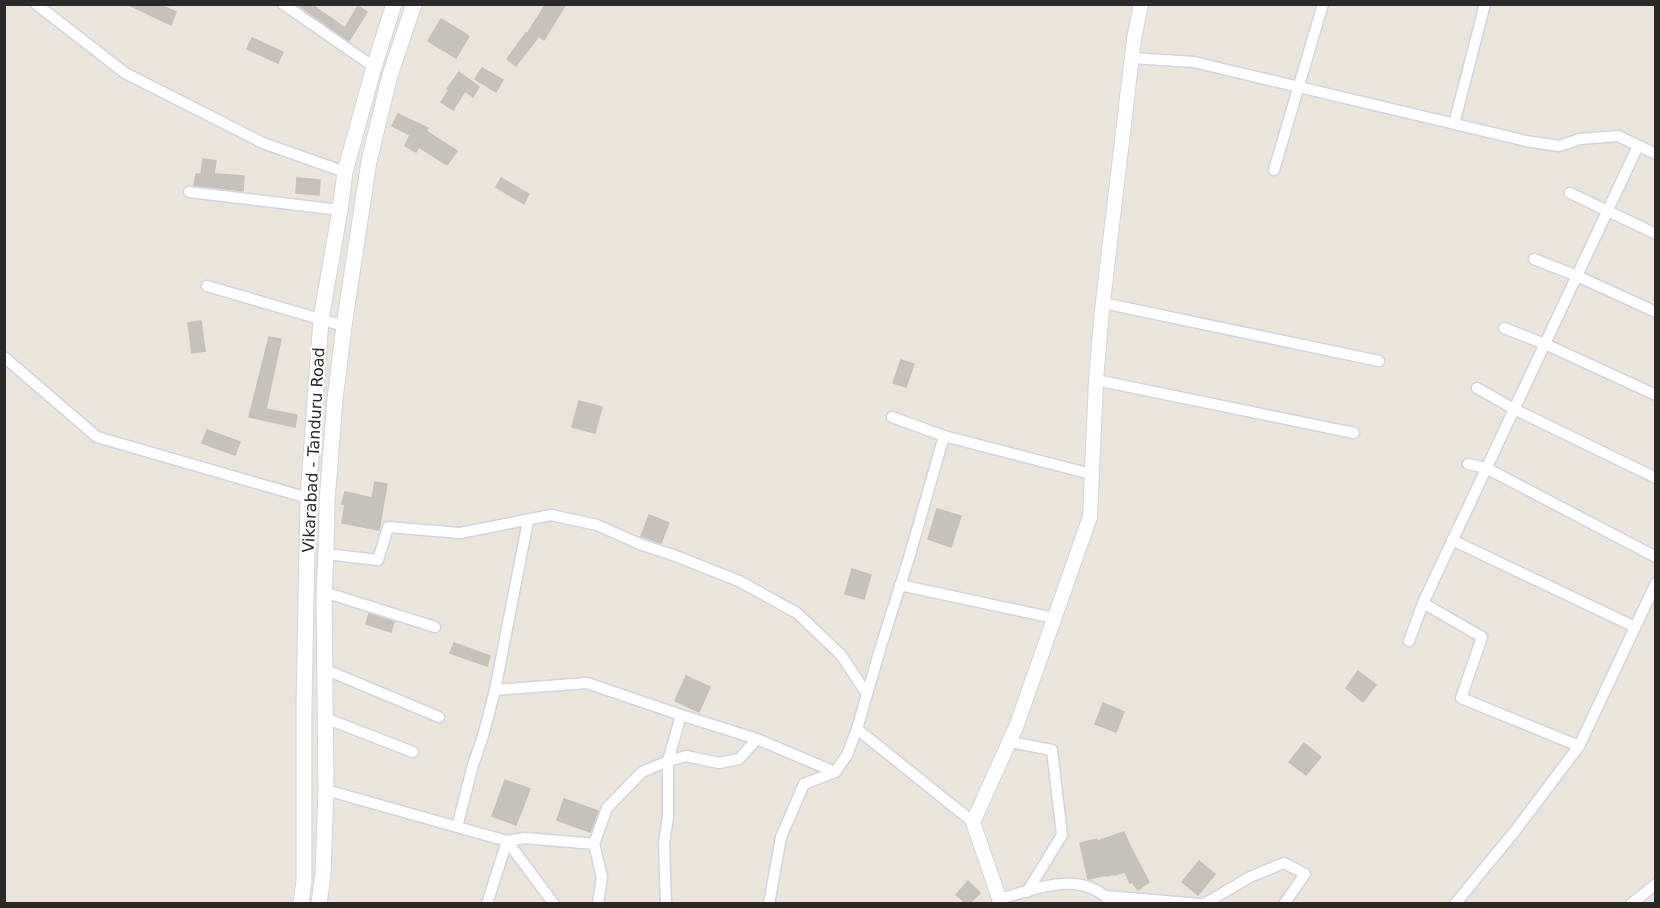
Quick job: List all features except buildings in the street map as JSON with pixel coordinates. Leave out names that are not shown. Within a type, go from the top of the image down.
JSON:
[{"type":"main road","name":"Vikarabad - Tanduru Road","points":[[320,903],[326,790],[324,592],[327,501],[335,399],[369,161],[390,75],[414,4]]},
{"type":"main road","name":"Vikarabad - Tanduru Road","points":[[301,903],[304,881],[308,498],[321,319],[345,172],[391,6]]},
{"type":"main road","points":[[304,747],[326,745]]},
{"type":"street","points":[[36,4],[124,73],[263,143],[345,172]]},
{"type":"street","points":[[283,4],[374,67]]},
{"type":"street","points":[[973,822],[1016,727],[1090,517],[1096,380],[1103,303],[1134,39],[1141,4]]},
{"type":"street","points":[[1274,170],[1323,4]]},
{"type":"street","points":[[1454,124],[1485,4]]},
{"type":"street","points":[[1132,57],[1194,62],[1526,141],[1559,147],[1580,139],[1618,136],[1656,154]]},
{"type":"street","points":[[1409,641],[1422,603],[1638,146]]},
{"type":"street","points":[[189,192],[340,210]]},
{"type":"street","points":[[1570,193],[1656,234]]},
{"type":"street","points":[[1534,259],[1656,312]]},
{"type":"street","points":[[207,286],[344,326]]},
{"type":"street","points":[[1103,303],[1379,361]]},
{"type":"street","points":[[1504,328],[1545,344],[1656,395]]},
{"type":"street","points":[[4,357],[97,437],[308,498]]},
{"type":"street","points":[[1096,380],[1354,433]]},
{"type":"street","points":[[1477,388],[1514,409],[1656,478]]},
{"type":"street","points":[[892,417],[944,436],[1091,474]]},
{"type":"street","points":[[770,903],[781,837],[804,784],[835,772],[847,755],[857,729],[944,436]]},
{"type":"street","points":[[1468,464],[1486,468],[1656,557]]},
{"type":"street","points":[[326,554],[378,560],[388,527],[460,533],[551,515],[597,525],[739,582],[797,613],[841,655],[867,694]]},
{"type":"street","points":[[457,827],[472,765],[483,736],[495,690],[528,520]]},
{"type":"street","points":[[1452,540],[1635,627]]},
{"type":"street","points":[[1455,903],[1515,831],[1579,746],[1656,583]]},
{"type":"street","points":[[900,585],[1054,618]]},
{"type":"street","points":[[324,592],[435,627]]},
{"type":"street","points":[[1422,603],[1482,638],[1461,698],[1579,746]]},
{"type":"street","points":[[324,669],[439,717]]},
{"type":"street","points":[[495,690],[587,683],[757,739],[835,772]]},
{"type":"street","points":[[666,903],[664,844],[668,816],[668,761],[681,715]]},
{"type":"street","points":[[325,718],[413,752]]},
{"type":"street","points":[[857,729],[973,822],[1000,901],[1060,884],[1089,885],[1111,901],[1202,903],[1250,877],[1284,864],[1305,874],[1284,903]]},
{"type":"street","points":[[598,903],[602,877],[594,844],[607,808],[642,772],[686,756],[719,763],[739,759],[757,739]]},
{"type":"street","points":[[1010,742],[1052,750],[1062,835],[1027,892]]},
{"type":"street","points":[[326,790],[507,841],[525,838],[594,844]]},
{"type":"street","points":[[486,903],[507,841]]},
{"type":"street","points":[[507,841],[554,903]]},
{"type":"street","points":[[1631,903],[1656,884]]}]
